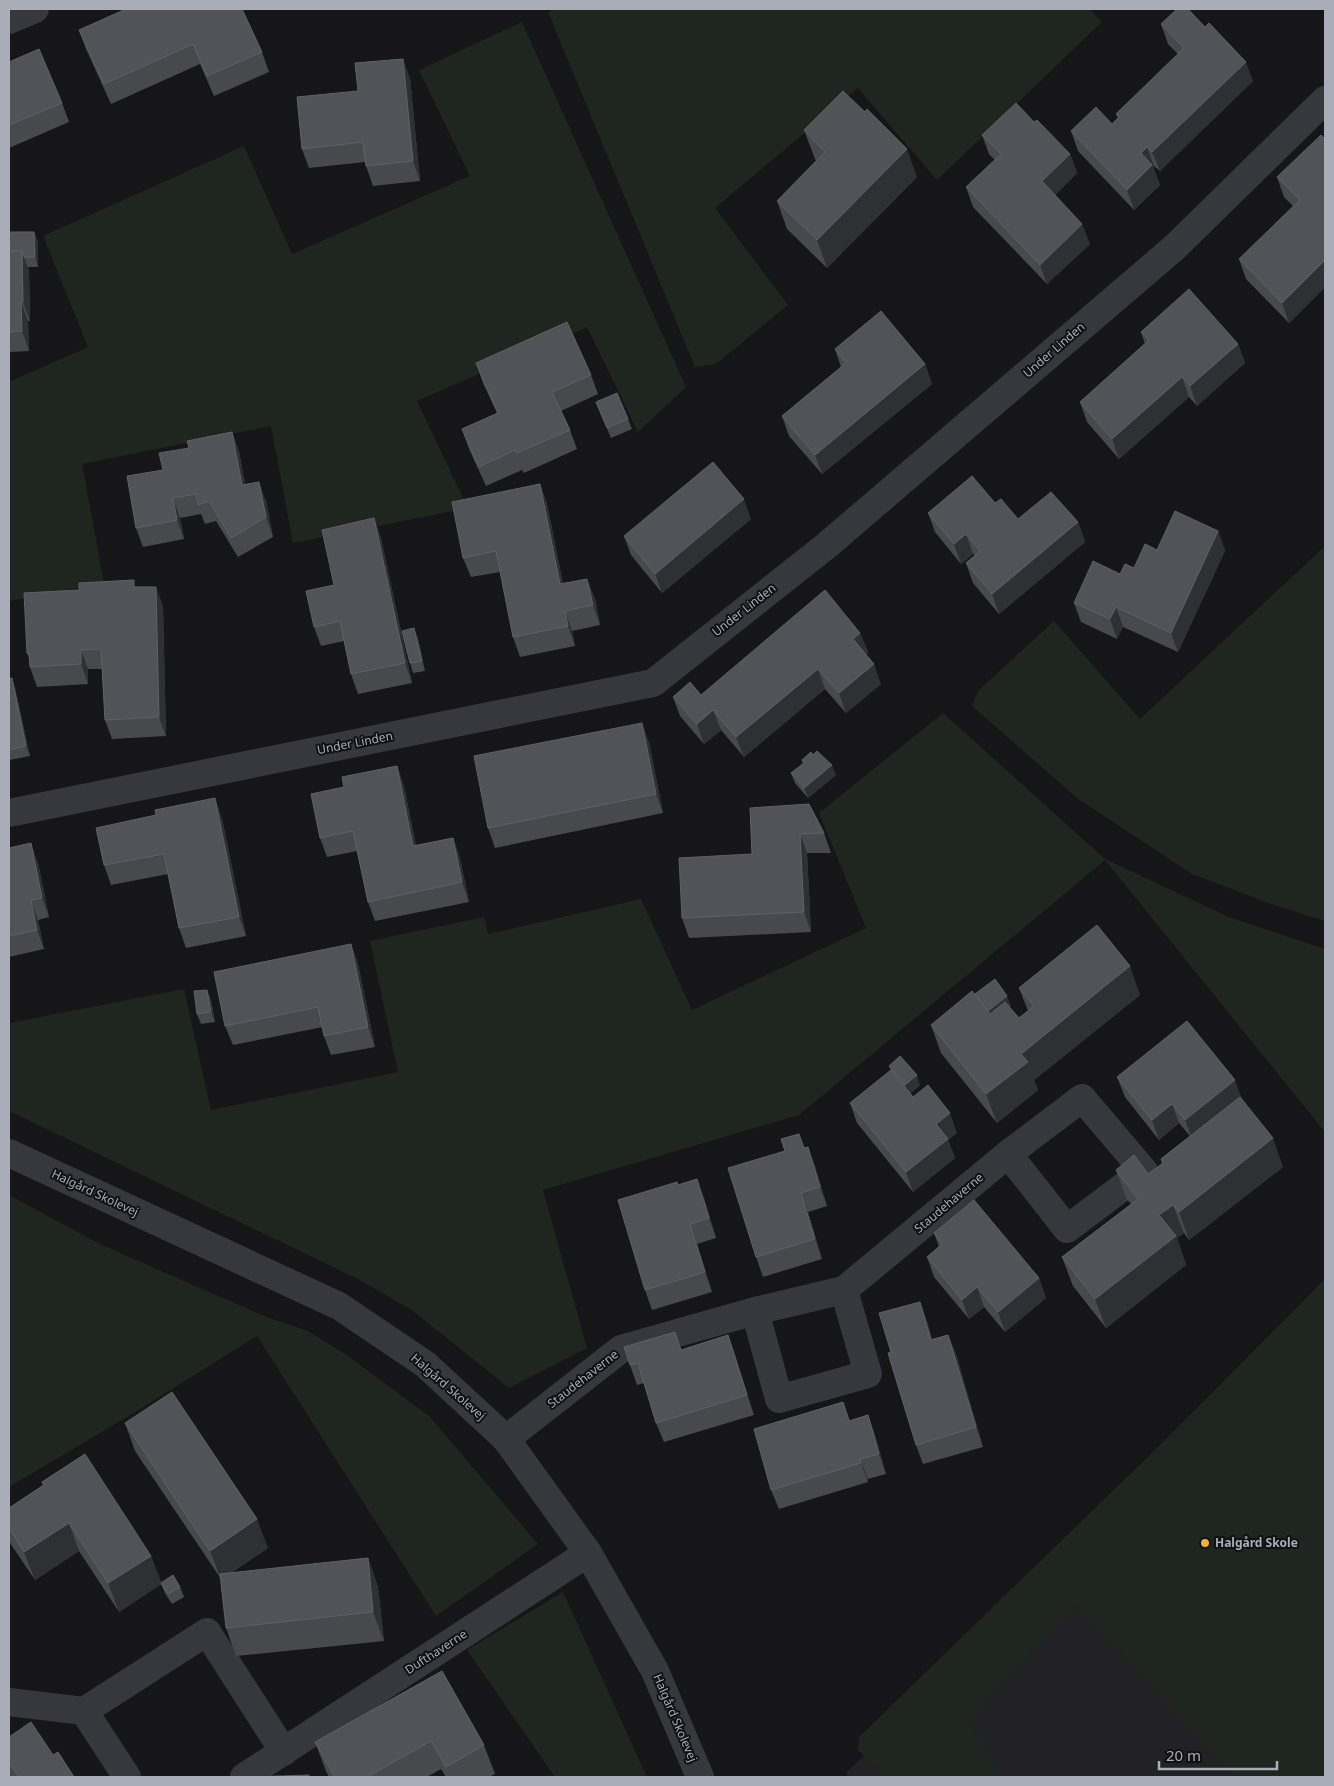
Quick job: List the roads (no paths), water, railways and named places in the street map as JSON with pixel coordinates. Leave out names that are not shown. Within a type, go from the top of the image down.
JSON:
[{"type":"street","points":[[9,20],[35,9]]},
{"type":"street","name":"Under Linden","points":[[9,812],[653,683],[826,546],[1174,247],[1325,100]]},
{"type":"street","name":"Staudehaverne","points":[[506,1439],[621,1350],[755,1311],[844,1290],[1008,1154],[1082,1098],[1144,1171],[1067,1229],[1008,1154]]},
{"type":"street","name":"Halgård Skolevej","points":[[9,1153],[339,1306],[425,1364],[506,1439],[588,1552],[655,1671],[700,1777]]},
{"type":"street","points":[[755,1311],[779,1399],[868,1374],[844,1290]]},
{"type":"street","name":"Dufthaverne","points":[[244,1777],[588,1552]]},
{"type":"street","points":[[9,1702],[84,1711],[207,1632],[284,1752]]},
{"type":"street","points":[[84,1711],[126,1777]]},
{"type":"place","name":"Halgård Skole","points":[[1205,1543]]}]
